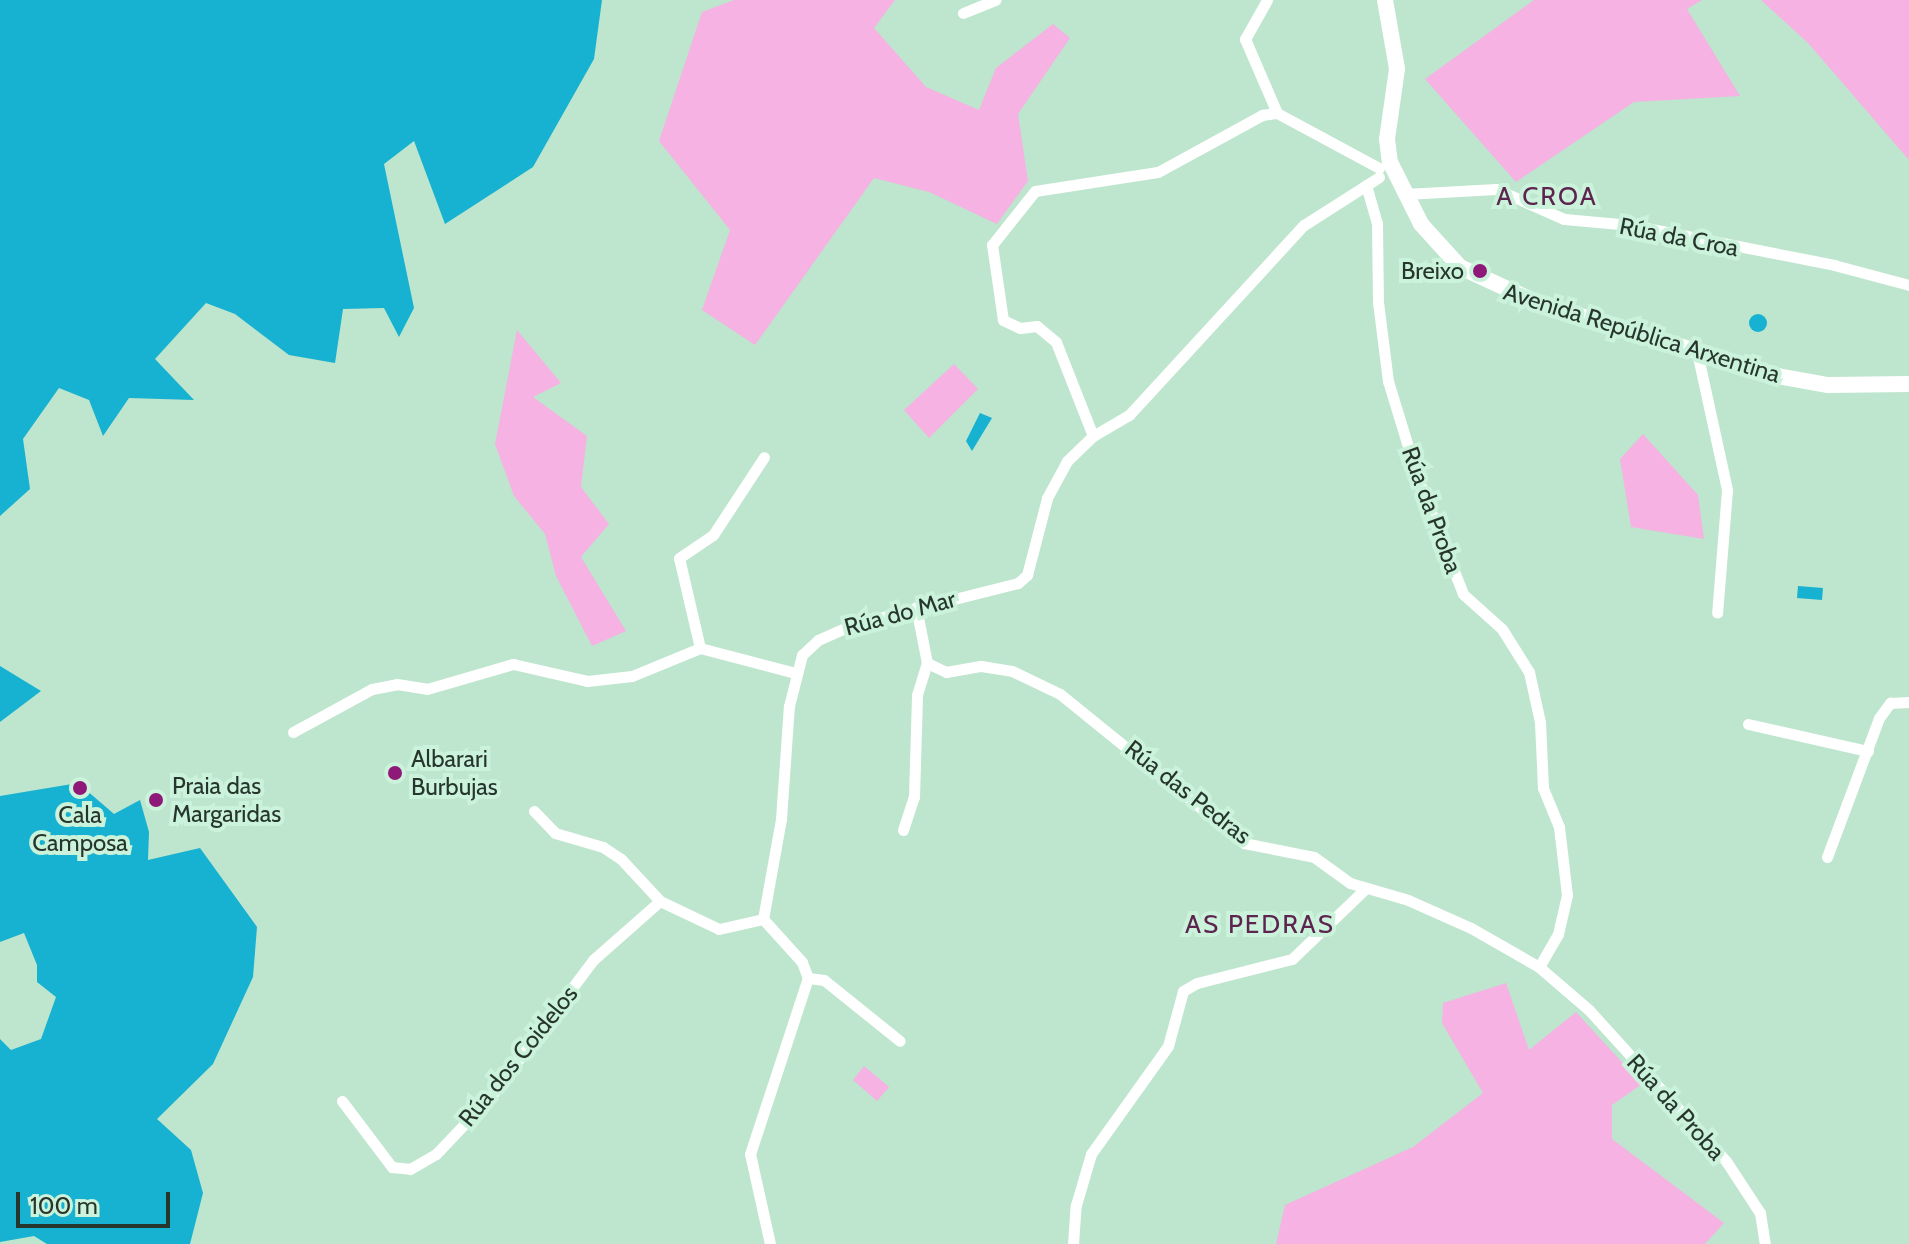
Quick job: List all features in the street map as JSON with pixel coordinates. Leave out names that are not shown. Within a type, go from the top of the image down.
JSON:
[{"type":"main road","points":[[1383,169],[1397,69],[1385,0]]},
{"type":"main road","name":"Avenida República Arxentina","points":[[1383,169],[1401,186],[1434,242],[1479,280],[1697,352],[1803,382],[1909,384]]},
{"type":"street","points":[[963,13],[995,0]]},
{"type":"street","points":[[1267,0],[1245,39],[1277,113]]},
{"type":"street","points":[[1093,436],[1056,342],[1037,326],[1020,328],[1003,320],[992,245],[1035,191],[1158,172],[1262,115],[1277,113],[1383,169]]},
{"type":"street","name":"Rúa do Mar","points":[[763,919],[781,819],[795,673],[802,655],[818,640],[916,607],[1009,587],[1027,575],[1047,498],[1067,461],[1093,436],[1129,415],[1304,225],[1366,185],[1383,169]]},
{"type":"street","name":"Rúa da Proba","points":[[1366,185],[1377,223],[1378,302],[1388,381],[1418,479],[1463,594],[1502,629],[1529,672],[1540,722],[1543,788],[1564,849],[1567,895],[1558,934],[1539,967],[1589,1010],[1726,1161],[1760,1213],[1765,1244]]},
{"type":"street","name":"Rúa da Croa","points":[[1401,186],[1496,189],[1564,219],[1631,225],[1909,285]]},
{"type":"street","points":[[1697,352],[1727,490],[1717,613]]},
{"type":"street","points":[[700,648],[679,558],[713,535],[764,457]]},
{"type":"street","points":[[903,830],[914,797],[917,695],[927,663],[916,607]]},
{"type":"street","points":[[293,732],[372,689],[397,684],[427,689],[513,664],[587,681],[632,676],[700,648],[795,673]]},
{"type":"street","name":"Rúa das Pedras","points":[[927,663],[946,672],[981,666],[1012,671],[1060,694],[1244,843],[1314,857],[1366,888],[1471,928],[1539,967]]},
{"type":"street","points":[[1827,857],[1890,703],[1909,702]]},
{"type":"street","points":[[1748,724],[1868,751]]},
{"type":"street","points":[[534,811],[555,833],[579,844],[603,847],[621,859],[660,901],[719,929],[763,919],[802,962],[808,978],[750,1154],[770,1244]]},
{"type":"street","points":[[1073,1244],[1076,1205],[1091,1154],[1168,1046],[1183,991],[1197,983],[1292,959],[1366,888]]},
{"type":"street","name":"Rúa dos Coidelos","points":[[342,1101],[392,1167],[410,1169],[436,1154],[492,1095],[593,960],[660,901]]},
{"type":"street","points":[[808,978],[824,980],[900,1041]]},
{"type":"shaded area","points":[[734,0],[895,0],[874,28],[926,87],[979,110],[996,68],[1053,24],[1070,38],[1018,114],[1028,181],[997,224],[929,192],[874,178],[755,345],[702,310],[730,230],[659,141],[702,12]]},
{"type":"shaded area","points":[[1534,0],[1702,0],[1687,9],[1740,96],[1634,102],[1516,182],[1425,79]]},
{"type":"shaded area","points":[[1761,0],[1909,0],[1909,160],[1808,43]]},
{"type":"shaded area","points":[[517,330],[561,383],[533,397],[587,436],[581,487],[609,524],[581,557],[626,631],[592,646],[556,576],[545,534],[514,496],[495,444]]},
{"type":"shaded area","points":[[954,364],[978,389],[929,438],[904,410]]},
{"type":"shaded area","points":[[1643,434],[1698,495],[1704,539],[1631,527],[1620,459]]},
{"type":"shaded area","points":[[1506,983],[1529,1050],[1576,1012],[1642,1084],[1612,1105],[1612,1139],[1724,1223],[1705,1244],[1276,1244],[1285,1205],[1413,1147],[1483,1093],[1442,1023],[1443,1003]]},
{"type":"shaded area","points":[[864,1066],[889,1087],[877,1101],[853,1080]]},
{"type":"water","points":[[0,0],[602,0],[594,59],[533,167],[445,224],[414,141],[384,164],[414,308],[399,337],[384,308],[343,309],[335,363],[289,355],[235,314],[206,303],[155,359],[194,400],[129,398],[103,436],[89,400],[59,388],[23,439],[30,489],[0,516]]},
{"type":"water","points":[[1754,314],[1762,314],[1767,323],[1765,330],[1754,332],[1749,327],[1749,319]]},
{"type":"water","points":[[980,413],[992,418],[972,451],[966,441]]},
{"type":"water","points":[[1798,586],[1823,588],[1822,600],[1797,598]]},
{"type":"water","points":[[0,666],[41,691],[0,722]]},
{"type":"water","points":[[78,783],[114,814],[140,800],[149,832],[148,860],[200,848],[257,927],[253,977],[213,1064],[157,1119],[191,1150],[203,1193],[190,1244],[47,1244],[34,1236],[0,1242],[0,1039],[11,1050],[41,1039],[56,997],[37,982],[37,965],[24,933],[0,942],[0,796]]},
{"type":"place","name":"Breixo","points":[[1480,271]]},
{"type":"place","name":"Albarari Burbujas","points":[[395,773]]},
{"type":"place","name":"Cala Camposa","points":[[80,788]]},
{"type":"place","name":"Praia das Margaridas","points":[[156,800]]},
{"type":"district","name":"A CROA","points":[[1547,197]]},
{"type":"district","name":"AS PEDRAS","points":[[1260,925]]}]
